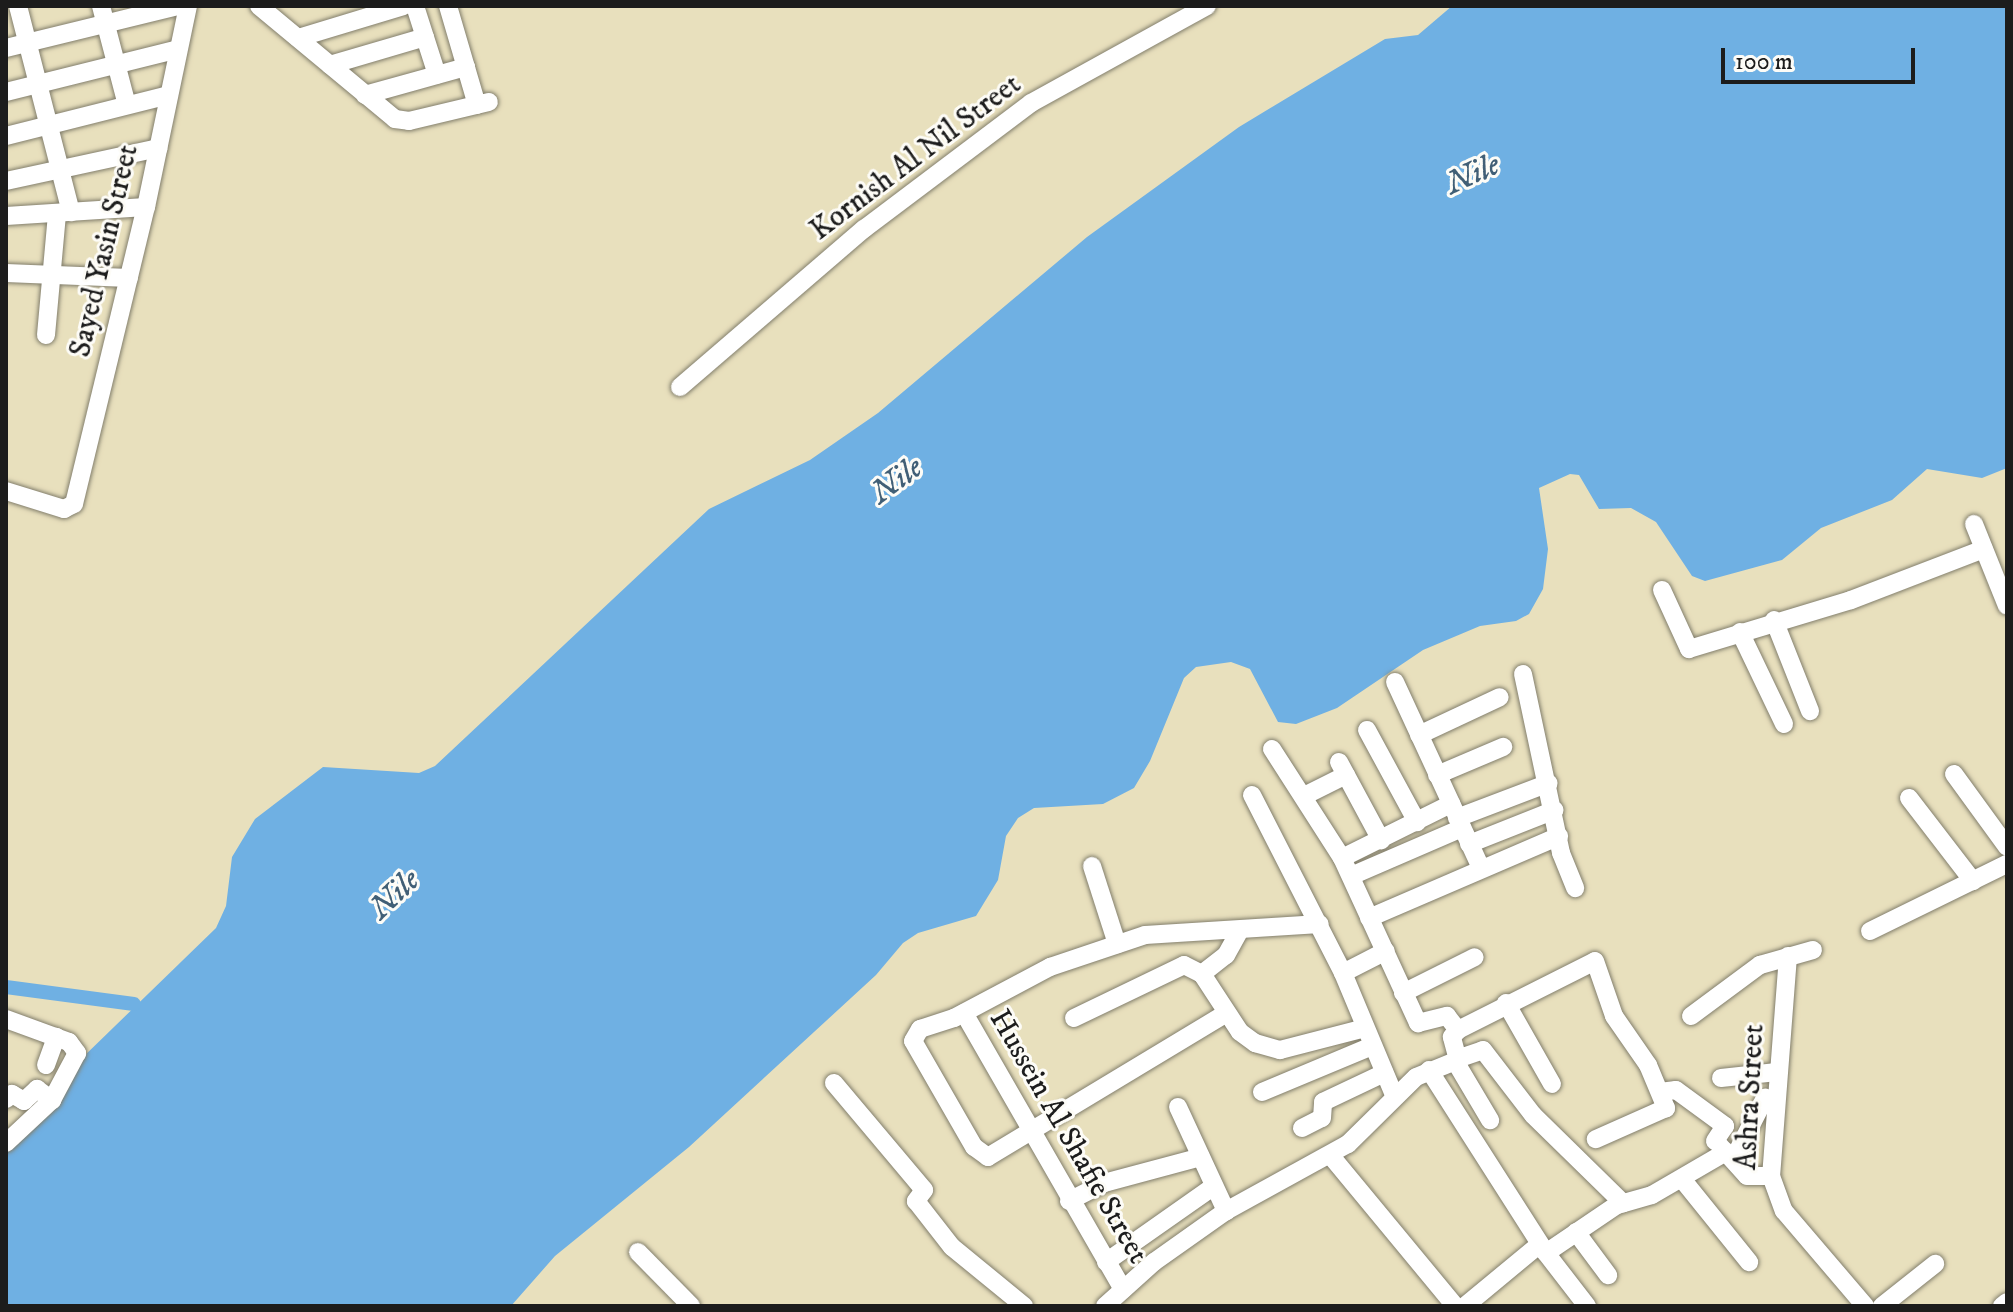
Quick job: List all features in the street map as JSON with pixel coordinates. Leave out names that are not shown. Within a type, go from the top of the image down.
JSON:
[{"type":"street","points":[[18,6],[60,169],[64,213],[52,275],[46,335]]},
{"type":"street","points":[[6,48],[103,14],[178,6]]},
{"type":"street","name":"Sayed Yasin Street","points":[[6,491],[71,508],[146,207],[188,6]]},
{"type":"street","points":[[298,38],[368,11],[403,6],[416,39],[437,75]]},
{"type":"street","points":[[263,7],[365,95],[402,121],[483,104],[466,67],[448,6]]},
{"type":"street","name":"Kornish Al Nil Street","points":[[680,387],[864,229],[1010,119],[1094,65],[1207,6]]},
{"type":"street","points":[[103,14],[127,105]]},
{"type":"street","points":[[330,65],[416,39]]},
{"type":"street","points":[[6,92],[178,49]]},
{"type":"street","points":[[365,95],[466,67]]},
{"type":"street","points":[[6,136],[169,95]]},
{"type":"street","points":[[6,181],[158,148]]},
{"type":"street","points":[[6,216],[146,207]]},
{"type":"street","points":[[6,273],[129,278]]},
{"type":"street","points":[[1974,524],[2007,606]]},
{"type":"street","points":[[1662,590],[1689,649],[1774,620],[1851,600],[1984,549]]},
{"type":"street","points":[[1774,620],[1810,711]]},
{"type":"street","points":[[1740,632],[1784,724]]},
{"type":"street","points":[[1523,674],[1559,836],[1575,888]]},
{"type":"street","points":[[1395,682],[1481,868]]},
{"type":"street","points":[[1419,735],[1500,697]]},
{"type":"street","points":[[1367,730],[1417,822]]},
{"type":"street","points":[[1437,775],[1503,747]]},
{"type":"street","points":[[1272,749],[1342,858],[1418,1023],[1447,1016],[1458,1030]]},
{"type":"street","points":[[1304,796],[1342,769],[1381,840]]},
{"type":"street","points":[[1954,774],[2007,847]]},
{"type":"street","points":[[1351,876],[1549,783]]},
{"type":"street","points":[[1252,795],[1320,924],[1394,1095]]},
{"type":"street","points":[[1909,798],[1973,881]]},
{"type":"street","points":[[1342,858],[1417,822],[1460,823],[1555,810]]},
{"type":"street","points":[[1369,918],[1559,836]]},
{"type":"street","points":[[1870,931],[2007,864]]},
{"type":"street","points":[[1092,866],[1117,944]]},
{"type":"street","points":[[1225,1014],[994,1155],[979,1153],[914,1047],[915,1032],[964,1013],[1050,967],[1117,944],[1165,931],[1320,924]]},
{"type":"street","points":[[1202,974],[1226,955],[1240,930]]},
{"type":"street","points":[[1691,1016],[1760,965],[1813,950]]},
{"type":"street","points":[[1343,973],[1386,951]]},
{"type":"street","name":"Ashra Street","points":[[1788,956],[1771,1176],[1784,1211],[1865,1306]]},
{"type":"street","points":[[1403,993],[1475,957]]},
{"type":"street","points":[[1490,1120],[1457,1060],[1453,1041],[1458,1030],[1506,1003],[1595,961],[1614,1016],[1660,1092],[1664,1112],[1596,1139]]},
{"type":"street","points":[[1074,1018],[1184,965],[1202,974],[1225,1014],[1255,1043],[1280,1050],[1368,1037]]},
{"type":"street","points":[[1506,1003],[1552,1084]]},
{"type":"street","name":"Hussein Al Shafie Street","points":[[964,1013],[1030,1134],[1123,1289]]},
{"type":"street","points":[[6,1019],[77,1048],[52,1100],[9,1135]]},
{"type":"street","points":[[46,1065],[56,1037]]},
{"type":"street","points":[[1262,1092],[1368,1037]]},
{"type":"street","points":[[1105,1306],[1226,1211],[1331,1156],[1364,1130],[1394,1095],[1429,1070],[1483,1050],[1533,1115],[1623,1203]]},
{"type":"street","points":[[1429,1070],[1543,1249],[1587,1306]]},
{"type":"street","points":[[1721,1078],[1777,1072]]},
{"type":"street","points":[[1302,1128],[1322,1118],[1323,1102],[1384,1073]]},
{"type":"street","points":[[834,1083],[924,1190],[916,1201],[952,1247],[1024,1306]]},
{"type":"street","points":[[7,1095],[24,1101],[37,1089],[52,1100]]},
{"type":"street","points":[[1660,1092],[1676,1090],[1725,1126],[1721,1146]]},
{"type":"street","points":[[1465,1306],[1543,1249],[1623,1203],[1682,1179],[1721,1146],[1765,1098]]},
{"type":"street","points":[[1178,1107],[1226,1211]]},
{"type":"street","points":[[1721,1146],[1747,1176],[1771,1176]]},
{"type":"street","points":[[1331,1156],[1455,1306]]},
{"type":"street","points":[[1069,1201],[1104,1183],[1201,1157]]},
{"type":"street","points":[[1682,1179],[1749,1262]]},
{"type":"street","points":[[1106,1262],[1214,1186]]},
{"type":"street","points":[[1576,1232],[1608,1275]]},
{"type":"street","points":[[638,1252],[691,1306]]},
{"type":"street","points":[[1882,1306],[1935,1264]]},
{"type":"street","points":[[2002,1306],[2007,1302]]},
{"type":"water","name":"Nile","points":[[1452,6],[2007,6],[2007,468],[1982,478],[1927,469],[1892,500],[1821,528],[1782,560],[1705,581],[1692,576],[1656,522],[1631,508],[1599,509],[1579,475],[1570,474],[1539,488],[1548,549],[1543,589],[1529,614],[1516,621],[1480,626],[1423,650],[1337,708],[1296,724],[1278,722],[1250,669],[1231,662],[1196,667],[1184,678],[1150,761],[1134,788],[1103,804],[1034,808],[1018,818],[1006,836],[998,880],[976,916],[918,933],[903,943],[876,975],[689,1147],[555,1256],[511,1306],[6,1306],[6,1148],[80,1060],[216,928],[226,906],[232,857],[255,819],[323,767],[419,773],[435,766],[709,509],[810,460],[878,413],[1087,237],[1239,127],[1385,39],[1418,35]]},
{"type":"waterway","points":[[6,987],[134,1004]]}]
